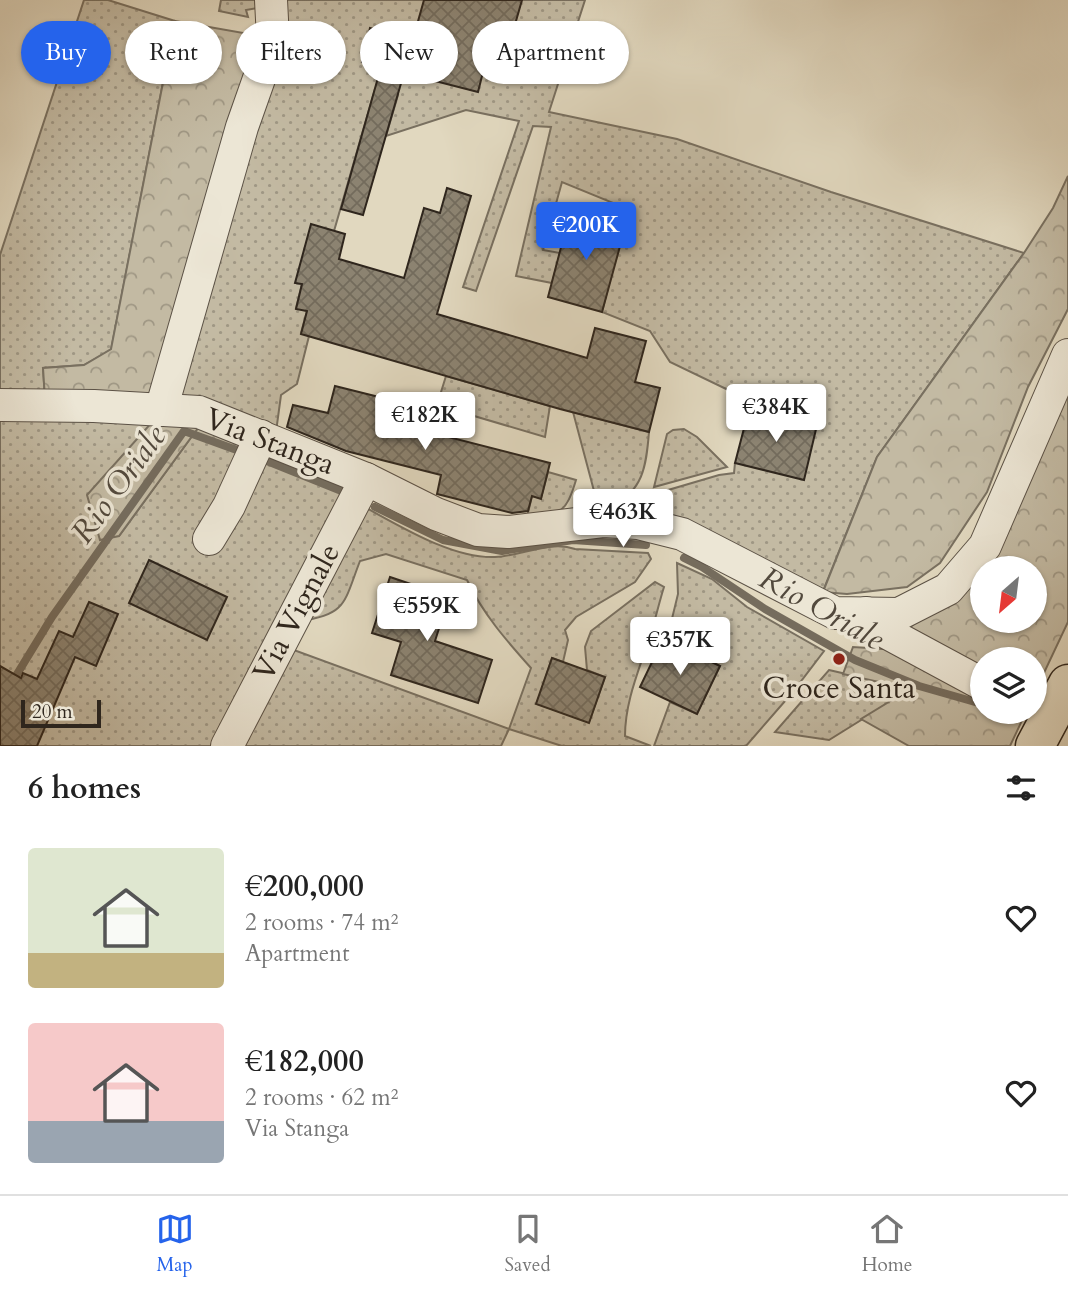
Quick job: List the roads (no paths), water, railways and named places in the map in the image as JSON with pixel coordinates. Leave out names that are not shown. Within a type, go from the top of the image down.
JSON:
[{"type":"highway","points":[[1035,746],[1068,684]]},
{"type":"street","points":[[161,410],[242,127],[274,39],[271,0]]},
{"type":"street","name":"Via Stanga","points":[[0,405],[94,406],[199,412],[255,449],[366,479],[436,514],[478,530],[508,532],[603,521],[638,523],[682,534],[835,613],[899,614],[948,589],[985,546],[1068,355]]},
{"type":"street","points":[[209,540],[229,506],[255,449]]},
{"type":"street","name":"Via Vignale","points":[[227,746],[366,479]]},
{"type":"street","points":[[866,613],[880,629],[970,678]]},
{"type":"waterway","name":"Rio Oriale","points":[[0,702],[52,617],[184,431],[245,453]]},
{"type":"waterway","name":"Rio Oriale","points":[[257,457],[339,490]]},
{"type":"waterway","name":"Rio Oriale","points":[[375,507],[443,540],[502,551],[573,540],[646,545]]},
{"type":"waterway","name":"Rio Oriale","points":[[684,558],[765,609],[855,660],[919,686],[970,701]]},
{"type":"place","name":"Croce Santa","points":[[839,659]]}]
